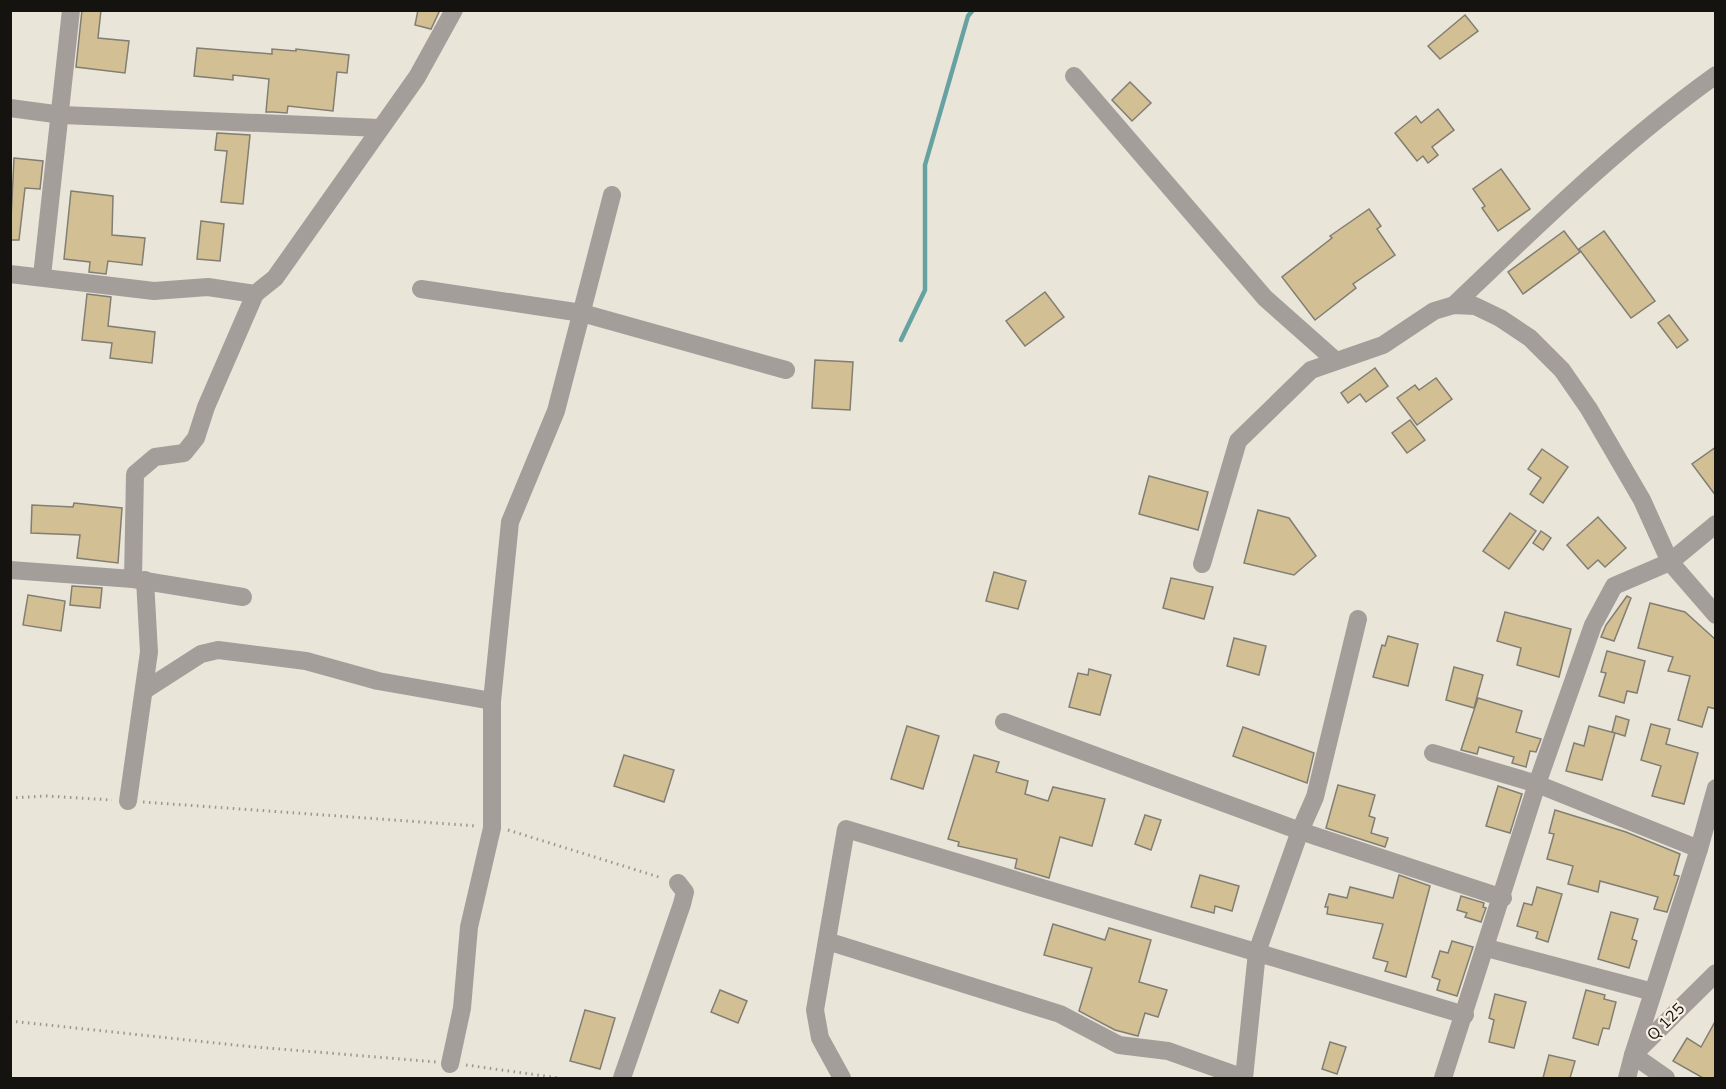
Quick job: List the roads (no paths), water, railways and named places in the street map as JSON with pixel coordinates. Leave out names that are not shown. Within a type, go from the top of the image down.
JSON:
[{"type":"street","points":[[42,276],[62,115],[71,10]]},
{"type":"street","points":[[128,801],[149,652],[139,580],[135,474],[155,457],[184,453],[196,438],[206,407],[255,294],[275,278],[417,77],[454,10]]},
{"type":"street","points":[[1454,305],[1578,187],[1679,101],[1716,75]]},
{"type":"street","points":[[1074,76],[1264,298],[1336,361]]},
{"type":"street","points":[[10,108],[62,115],[380,128]]},
{"type":"street","points":[[450,1064],[462,1008],[469,927],[492,828],[492,701],[510,522],[556,411],[612,195]]},
{"type":"street","points":[[10,274],[154,291],[208,287],[255,294]]},
{"type":"street","points":[[421,289],[582,313],[786,369]]},
{"type":"street","points":[[1202,564],[1238,441],[1311,370],[1383,345],[1434,312],[1454,305],[1475,306],[1500,318],[1530,338],[1562,370],[1589,409],[1642,500],[1670,562],[1716,615]]},
{"type":"street","points":[[1443,1078],[1503,898],[1537,784],[1593,625],[1614,586],[1670,562],[1716,524]]},
{"type":"street","points":[[10,570],[139,580],[243,597]]},
{"type":"street","points":[[827,941],[1060,1014],[1119,1045],[1168,1051],[1244,1078],[1257,952],[1300,831],[1315,797],[1358,619]]},
{"type":"street","points":[[145,690],[201,654],[218,650],[306,661],[378,681],[492,701]]},
{"type":"street","points":[[1004,722],[1300,831],[1503,898]]},
{"type":"street","points":[[1433,753],[1537,784],[1699,849]]},
{"type":"street","points":[[1666,1078],[1633,1055],[1716,789]]},
{"type":"street","points":[[842,1078],[820,1038],[815,1010],[846,829],[1465,1015]]},
{"type":"street","points":[[622,1078],[682,904],[685,892],[678,883]]},
{"type":"street","points":[[1487,948],[1653,992]]},
{"type":"street","name":"Q 125","points":[[1627,1078],[1633,1055],[1716,973]]},
{"type":"waterway","points":[[901,340],[925,290],[925,165],[968,16],[973,10]]}]
